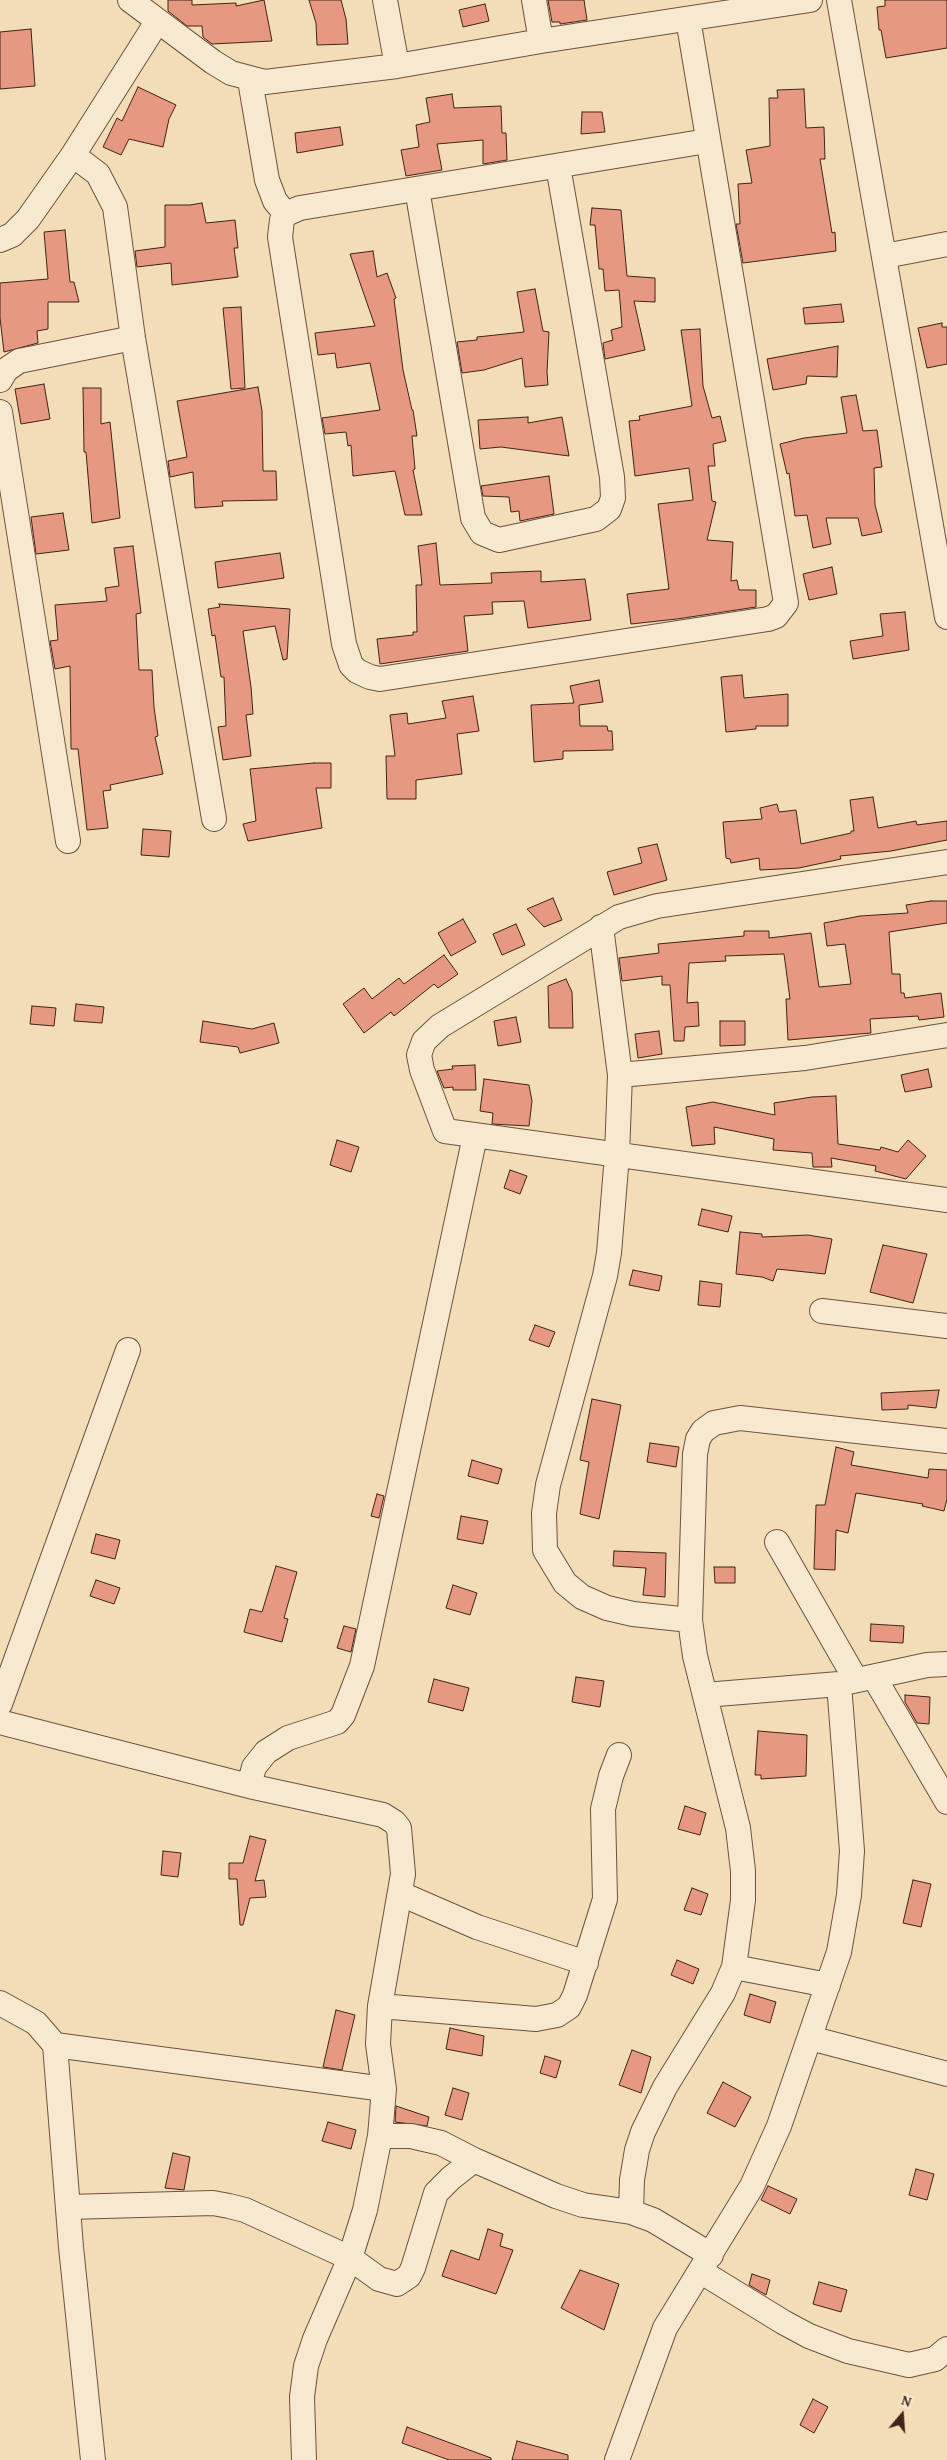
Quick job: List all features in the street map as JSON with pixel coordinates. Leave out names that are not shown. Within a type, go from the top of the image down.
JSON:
[{"type":"street","points":[[130,0],[213,62],[232,73],[250,80],[265,82],[287,81],[397,66],[541,41],[810,0]]},
{"type":"street","points":[[385,0],[397,66]]},
{"type":"street","points":[[534,0],[541,41]]},
{"type":"street","points":[[839,0],[947,617]]},
{"type":"street","points":[[688,18],[707,141],[786,603],[782,610],[768,619],[380,679],[357,671],[351,665],[344,644],[283,256],[280,227],[286,214],[300,208],[707,141]]},
{"type":"street","points":[[0,240],[12,235],[24,223],[73,155],[157,22]]},
{"type":"street","points":[[250,80],[267,180],[275,201],[286,214]]},
{"type":"street","points":[[73,155],[98,174],[115,206],[133,338],[214,819]]},
{"type":"street","points":[[417,189],[473,518],[482,533],[499,540],[596,519],[609,509],[612,498],[612,477],[558,166]]},
{"type":"street","points":[[885,256],[947,244]]},
{"type":"street","points":[[0,380],[6,370],[19,361],[133,338]]},
{"type":"street","points":[[0,412],[68,841]]},
{"type":"street","points":[[947,862],[657,906],[619,917],[440,1026],[424,1041],[419,1054],[420,1063],[445,1131],[947,1200]]},
{"type":"street","points":[[601,927],[620,1075],[617,1155],[608,1261],[548,1485],[544,1514],[545,1550],[565,1583],[582,1597],[606,1608],[634,1614],[690,1620]]},
{"type":"street","points":[[620,1075],[805,1058],[947,1035]]},
{"type":"street","points":[[249,1786],[254,1767],[266,1752],[288,1738],[337,1722],[343,1715],[362,1666],[475,1136]]},
{"type":"street","points":[[822,1311],[947,1326]]},
{"type":"street","points":[[0,1704],[128,1350]]},
{"type":"street","points":[[631,2212],[632,2180],[637,2150],[643,2132],[665,2087],[723,1993],[734,1967],[744,1900],[744,1871],[738,1828],[695,1656],[690,1620],[695,1454],[698,1439],[714,1423],[740,1418],[947,1441]]},
{"type":"street","points":[[777,1542],[857,1680],[947,1802]]},
{"type":"street","points":[[705,1695],[857,1680],[927,1665],[947,1664]]},
{"type":"street","points":[[617,2460],[666,2328],[752,2186],[779,2126],[828,1985],[846,1922],[852,1852],[857,1680]]},
{"type":"street","points":[[0,1722],[249,1786],[371,1812],[394,1822],[399,1828],[403,1874],[401,1894],[380,2006],[378,2044],[384,2089],[380,2136],[365,2210],[350,2258],[315,2339],[306,2366],[302,2397],[304,2460]]},
{"type":"street","points":[[380,2006],[536,2019],[557,2015],[569,2007],[586,1963],[605,1899],[603,1809],[611,1776],[619,1755]]},
{"type":"street","points":[[401,1894],[477,1927],[586,1963]]},
{"type":"street","points":[[734,1967],[828,1985]]},
{"type":"street","points":[[0,2003],[36,2023],[55,2045],[68,2207],[93,2460]]},
{"type":"street","points":[[810,2038],[947,2074]]},
{"type":"street","points":[[55,2045],[384,2089]]},
{"type":"street","points":[[380,2136],[426,2138],[556,2196],[583,2205],[631,2212],[674,2232],[706,2263],[783,2322],[809,2336],[848,2351],[909,2365],[935,2359],[947,2349]]},
{"type":"street","points":[[68,2207],[213,2203],[245,2210],[350,2258],[379,2279],[397,2284],[404,2282],[413,2268],[436,2193],[474,2160]]},
{"type":"building","points":[[168,0],[192,0],[192,5],[236,3],[236,6],[264,0],[272,41],[212,44],[203,37],[202,26],[187,26],[168,11]]},
{"type":"building","points":[[309,0],[341,0],[346,19],[348,44],[317,45],[316,23]]},
{"type":"building","points":[[548,0],[584,0],[587,20],[560,24],[560,22],[552,22]]},
{"type":"building","points":[[885,0],[947,0],[947,48],[886,58],[881,30],[879,30],[877,7],[885,6]]},
{"type":"building","points":[[485,4],[489,21],[463,27],[459,10]]},
{"type":"building","points":[[31,29],[35,86],[0,89],[0,32]]},
{"type":"building","points":[[138,87],[176,105],[169,119],[163,147],[129,139],[121,155],[103,147],[117,118],[122,121]]},
{"type":"building","points":[[804,89],[806,128],[824,127],[825,159],[820,159],[832,233],[835,232],[836,251],[743,263],[736,224],[740,224],[738,184],[752,183],[746,150],[770,146],[769,98],[778,98],[777,90]]},
{"type":"building","points":[[452,94],[454,108],[501,106],[502,133],[506,133],[507,160],[483,164],[483,140],[437,144],[442,170],[406,176],[401,150],[419,147],[416,125],[430,122],[426,98]]},
{"type":"building","points":[[582,112],[602,112],[605,132],[581,134]]},
{"type":"building","points":[[340,127],[343,145],[297,153],[295,133]]},
{"type":"building","points":[[202,203],[206,223],[235,220],[238,248],[234,248],[238,277],[172,285],[171,263],[137,267],[135,251],[165,247],[165,205]]},
{"type":"building","points":[[592,208],[621,210],[627,276],[655,278],[655,302],[634,301],[645,350],[605,359],[603,343],[613,340],[611,330],[622,327],[620,301],[619,290],[605,291],[603,269],[599,269],[595,225],[590,225]]},
{"type":"building","points":[[65,230],[70,282],[74,282],[79,302],[48,302],[48,329],[37,331],[38,343],[4,352],[0,318],[0,283],[48,279],[44,232]]},
{"type":"building","points":[[373,251],[377,277],[387,273],[396,298],[394,299],[403,370],[417,436],[412,436],[415,469],[413,470],[422,515],[405,515],[395,471],[353,476],[351,445],[348,446],[346,432],[325,434],[322,418],[380,410],[370,363],[337,368],[335,353],[318,355],[315,333],[375,326],[350,254]]},
{"type":"building","points":[[535,289],[543,331],[549,332],[548,385],[525,387],[522,358],[484,370],[462,373],[457,342],[477,340],[477,337],[524,332],[517,292]]},
{"type":"building","points":[[841,304],[844,322],[805,324],[803,308]]},
{"type":"building","points":[[241,307],[245,388],[231,389],[223,308]]},
{"type":"building","points":[[942,323],[942,327],[947,327],[947,364],[927,368],[918,328]]},
{"type":"building","points":[[700,329],[703,386],[712,418],[720,416],[726,441],[713,444],[715,466],[708,466],[712,501],[716,502],[707,540],[733,542],[731,581],[737,580],[739,590],[756,590],[756,607],[631,624],[627,594],[669,589],[658,504],[693,500],[689,468],[635,476],[629,421],[640,420],[639,416],[692,406],[681,330]]},
{"type":"building","points":[[838,346],[837,377],[807,376],[806,384],[773,390],[767,359]]},
{"type":"building","points":[[44,384],[50,419],[21,424],[15,389]]},
{"type":"building","points":[[258,387],[262,411],[263,471],[276,471],[277,500],[222,501],[223,506],[195,508],[193,472],[170,477],[168,461],[187,457],[177,401]]},
{"type":"building","points":[[83,388],[101,388],[101,424],[110,422],[120,518],[92,523],[86,452],[84,452]]},
{"type":"building","points":[[856,395],[863,431],[877,430],[882,467],[874,468],[875,505],[882,532],[862,536],[858,518],[826,518],[831,544],[813,548],[807,515],[795,516],[789,473],[787,474],[780,444],[804,438],[847,433],[841,397]]},
{"type":"building","points":[[528,417],[528,423],[562,417],[569,456],[501,447],[480,449],[478,420]]},
{"type":"building","points":[[549,476],[554,514],[520,521],[519,511],[511,512],[509,497],[483,496],[481,486]]},
{"type":"building","points":[[63,513],[69,550],[36,554],[31,517]]},
{"type":"building","points":[[436,543],[440,585],[492,583],[491,573],[541,571],[541,582],[585,579],[591,620],[528,628],[524,601],[492,602],[493,614],[464,616],[468,651],[380,664],[377,639],[413,635],[413,632],[417,632],[416,585],[422,585],[418,546]]},
{"type":"building","points":[[133,546],[141,613],[136,614],[139,670],[152,670],[158,736],[155,737],[163,774],[110,785],[111,790],[103,791],[108,828],[87,830],[78,749],[71,749],[70,666],[55,669],[50,641],[58,640],[55,605],[107,601],[105,588],[119,586],[114,548]]},
{"type":"building","points":[[280,553],[284,578],[218,588],[215,562]]},
{"type":"building","points":[[832,567],[837,594],[809,600],[803,574]]},
{"type":"building","points":[[219,604],[290,609],[287,659],[283,660],[275,626],[243,631],[253,714],[246,715],[251,756],[223,760],[218,727],[226,726],[224,677],[221,677],[215,635],[212,636],[208,609],[220,607]]},
{"type":"building","points":[[905,612],[909,650],[853,659],[850,641],[883,636],[880,614]]},
{"type":"building","points":[[742,675],[744,698],[788,694],[788,726],[756,726],[756,729],[726,732],[721,677]]},
{"type":"building","points":[[599,680],[603,702],[579,705],[580,726],[607,726],[608,731],[612,731],[613,750],[563,751],[563,759],[534,762],[531,705],[574,703],[570,686]]},
{"type":"building","points":[[473,696],[479,731],[457,734],[462,774],[416,780],[416,799],[387,799],[386,756],[395,756],[390,715],[407,713],[408,724],[446,718],[442,701]]},
{"type":"building","points":[[331,763],[331,788],[316,788],[322,828],[248,841],[243,824],[256,821],[250,769]]},
{"type":"building","points":[[873,797],[878,828],[916,821],[917,825],[947,821],[947,840],[891,851],[840,856],[841,859],[799,868],[760,870],[759,858],[731,863],[730,859],[726,858],[723,822],[762,819],[760,808],[777,804],[779,812],[796,810],[801,844],[851,833],[851,831],[854,831],[850,800]]},
{"type":"building","points":[[143,829],[171,831],[169,857],[141,855]]},
{"type":"building","points":[[657,844],[667,880],[614,895],[607,872],[642,863],[638,848]]},
{"type":"building","points":[[553,898],[562,920],[544,927],[527,909]]},
{"type":"building","points":[[931,901],[947,901],[947,923],[889,932],[892,974],[900,974],[901,993],[904,993],[905,998],[941,993],[944,1017],[919,1020],[918,1016],[870,1019],[871,1033],[788,1040],[786,999],[790,999],[784,954],[725,956],[726,961],[689,963],[687,1003],[698,1002],[699,1026],[685,1027],[684,1041],[674,1041],[670,985],[662,985],[662,976],[622,981],[619,958],[659,953],[658,944],[744,936],[744,931],[769,931],[769,938],[811,933],[819,987],[851,984],[845,944],[827,946],[824,923],[860,916],[908,913],[906,905]]},
{"type":"building","points":[[463,919],[476,942],[451,956],[438,933]]},
{"type":"building","points":[[516,924],[525,945],[502,955],[493,934]]},
{"type":"building","points":[[444,955],[458,974],[438,988],[434,984],[394,1016],[391,1012],[364,1033],[343,1004],[364,988],[372,999],[399,978],[404,984]]},
{"type":"building","points":[[566,979],[572,992],[573,1028],[549,1028],[548,986]]},
{"type":"building","points":[[76,1004],[104,1007],[102,1023],[74,1021]]},
{"type":"building","points":[[32,1006],[56,1008],[54,1026],[30,1024]]},
{"type":"building","points":[[516,1017],[521,1042],[498,1046],[494,1021]]},
{"type":"building","points":[[203,1021],[252,1029],[274,1023],[279,1043],[240,1053],[238,1047],[200,1042]]},
{"type":"building","points":[[720,1021],[745,1021],[745,1045],[720,1046]]},
{"type":"building","points":[[659,1031],[662,1054],[638,1058],[635,1034]]},
{"type":"building","points":[[475,1065],[476,1090],[453,1090],[453,1087],[444,1088],[437,1071],[453,1069],[452,1066]]},
{"type":"building","points":[[928,1069],[932,1087],[905,1092],[901,1075]]},
{"type":"building","points":[[484,1079],[529,1085],[532,1101],[529,1126],[492,1124],[493,1113],[480,1111]]},
{"type":"building","points":[[836,1096],[838,1144],[880,1150],[881,1147],[898,1152],[908,1140],[926,1156],[906,1179],[875,1171],[876,1166],[831,1158],[832,1167],[813,1167],[812,1153],[773,1150],[774,1139],[714,1127],[715,1144],[692,1146],[686,1107],[713,1102],[775,1115],[774,1103],[812,1097]]},
{"type":"building","points":[[337,1140],[359,1147],[351,1172],[330,1165]]},
{"type":"building","points":[[510,1170],[527,1176],[520,1194],[504,1188]]},
{"type":"building","points":[[702,1209],[732,1216],[728,1232],[698,1225]]},
{"type":"building","points":[[740,1232],[762,1234],[762,1237],[808,1235],[832,1239],[825,1274],[777,1269],[773,1281],[762,1277],[736,1274]]},
{"type":"building","points":[[883,1245],[927,1254],[913,1303],[870,1292]]},
{"type":"building","points":[[633,1270],[662,1276],[659,1291],[629,1285]]},
{"type":"building","points":[[700,1281],[722,1284],[720,1307],[698,1305]]},
{"type":"building","points":[[535,1325],[555,1332],[549,1347],[529,1340]]},
{"type":"building","points":[[939,1390],[936,1408],[908,1405],[908,1409],[882,1410],[881,1393]]},
{"type":"building","points":[[592,1399],[621,1405],[599,1519],[580,1514],[589,1462],[580,1460]]},
{"type":"building","points":[[650,1443],[679,1447],[676,1467],[647,1462]]},
{"type":"building","points":[[836,1447],[854,1452],[851,1465],[928,1478],[929,1469],[947,1470],[947,1499],[944,1511],[922,1506],[923,1504],[856,1493],[848,1533],[836,1530],[835,1570],[814,1569],[816,1505],[825,1505]]},
{"type":"building","points":[[472,1460],[502,1469],[498,1484],[468,1476]]},
{"type":"building","points":[[377,1494],[384,1496],[379,1518],[371,1516]]},
{"type":"building","points":[[461,1516],[488,1521],[483,1544],[457,1539]]},
{"type":"building","points":[[96,1534],[120,1540],[115,1559],[91,1553]]},
{"type":"building","points":[[614,1551],[666,1553],[665,1597],[643,1595],[646,1568],[613,1566]]},
{"type":"building","points":[[276,1566],[297,1572],[284,1618],[288,1619],[282,1642],[244,1632],[250,1609],[262,1612]]},
{"type":"building","points":[[714,1567],[735,1567],[735,1583],[715,1583]]},
{"type":"building","points":[[96,1580],[120,1588],[114,1604],[90,1596]]},
{"type":"building","points":[[453,1585],[477,1593],[470,1615],[446,1608]]},
{"type":"building","points":[[871,1624],[904,1626],[903,1643],[870,1641]]},
{"type":"building","points":[[344,1626],[356,1629],[351,1652],[337,1648]]},
{"type":"building","points":[[576,1677],[604,1681],[600,1707],[572,1702]]},
{"type":"building","points":[[434,1679],[469,1688],[463,1711],[428,1702]]},
{"type":"building","points":[[905,1695],[930,1697],[929,1724],[917,1723],[905,1702]]},
{"type":"building","points":[[758,1731],[807,1735],[806,1776],[761,1779],[761,1775],[755,1775]]},
{"type":"building","points":[[685,1806],[706,1813],[700,1835],[678,1829]]},
{"type":"building","points":[[250,1836],[266,1840],[255,1881],[264,1880],[266,1897],[250,1898],[243,1925],[240,1925],[237,1879],[229,1879],[229,1863],[243,1863]]},
{"type":"building","points":[[163,1851],[181,1853],[178,1877],[161,1875]]},
{"type":"building","points":[[913,1880],[931,1884],[921,1927],[903,1923]]},
{"type":"building","points":[[692,1888],[708,1894],[701,1915],[684,1910]]},
{"type":"building","points":[[677,1960],[699,1969],[693,1984],[671,1975]]},
{"type":"building","points":[[750,1994],[776,2002],[770,2023],[744,2015]]},
{"type":"building","points":[[336,2010],[355,2015],[342,2070],[323,2067]]},
{"type":"building","points":[[450,2028],[484,2036],[482,2056],[446,2049]]},
{"type":"building","points":[[632,2050],[651,2057],[641,2093],[619,2085]]},
{"type":"building","points":[[545,2056],[561,2061],[556,2078],[540,2073]]},
{"type":"building","points":[[723,2082],[751,2097],[735,2127],[707,2113]]},
{"type":"building","points":[[453,2088],[469,2093],[462,2120],[445,2115]]},
{"type":"building","points":[[396,2106],[429,2117],[427,2126],[395,2122]]},
{"type":"building","points":[[328,2122],[356,2130],[351,2149],[322,2141]]},
{"type":"building","points":[[173,2153],[190,2157],[184,2190],[165,2188]]},
{"type":"building","points":[[916,2169],[934,2174],[927,2200],[909,2195]]},
{"type":"building","points":[[768,2186],[797,2199],[790,2214],[761,2200]]},
{"type":"building","points":[[488,2229],[503,2234],[500,2246],[513,2250],[496,2294],[442,2276],[451,2250],[479,2260]]},
{"type":"building","points":[[580,2270],[619,2284],[604,2330],[561,2308]]},
{"type":"building","points":[[752,2274],[770,2280],[766,2295],[749,2285]]},
{"type":"building","points":[[819,2282],[847,2290],[841,2312],[813,2304]]},
{"type":"building","points":[[813,2399],[828,2407],[814,2433],[800,2425]]},
{"type":"building","points":[[407,2427],[491,2458],[491,2460],[449,2460],[402,2443]]},
{"type":"building","points":[[517,2441],[568,2455],[568,2460],[512,2460]]}]
